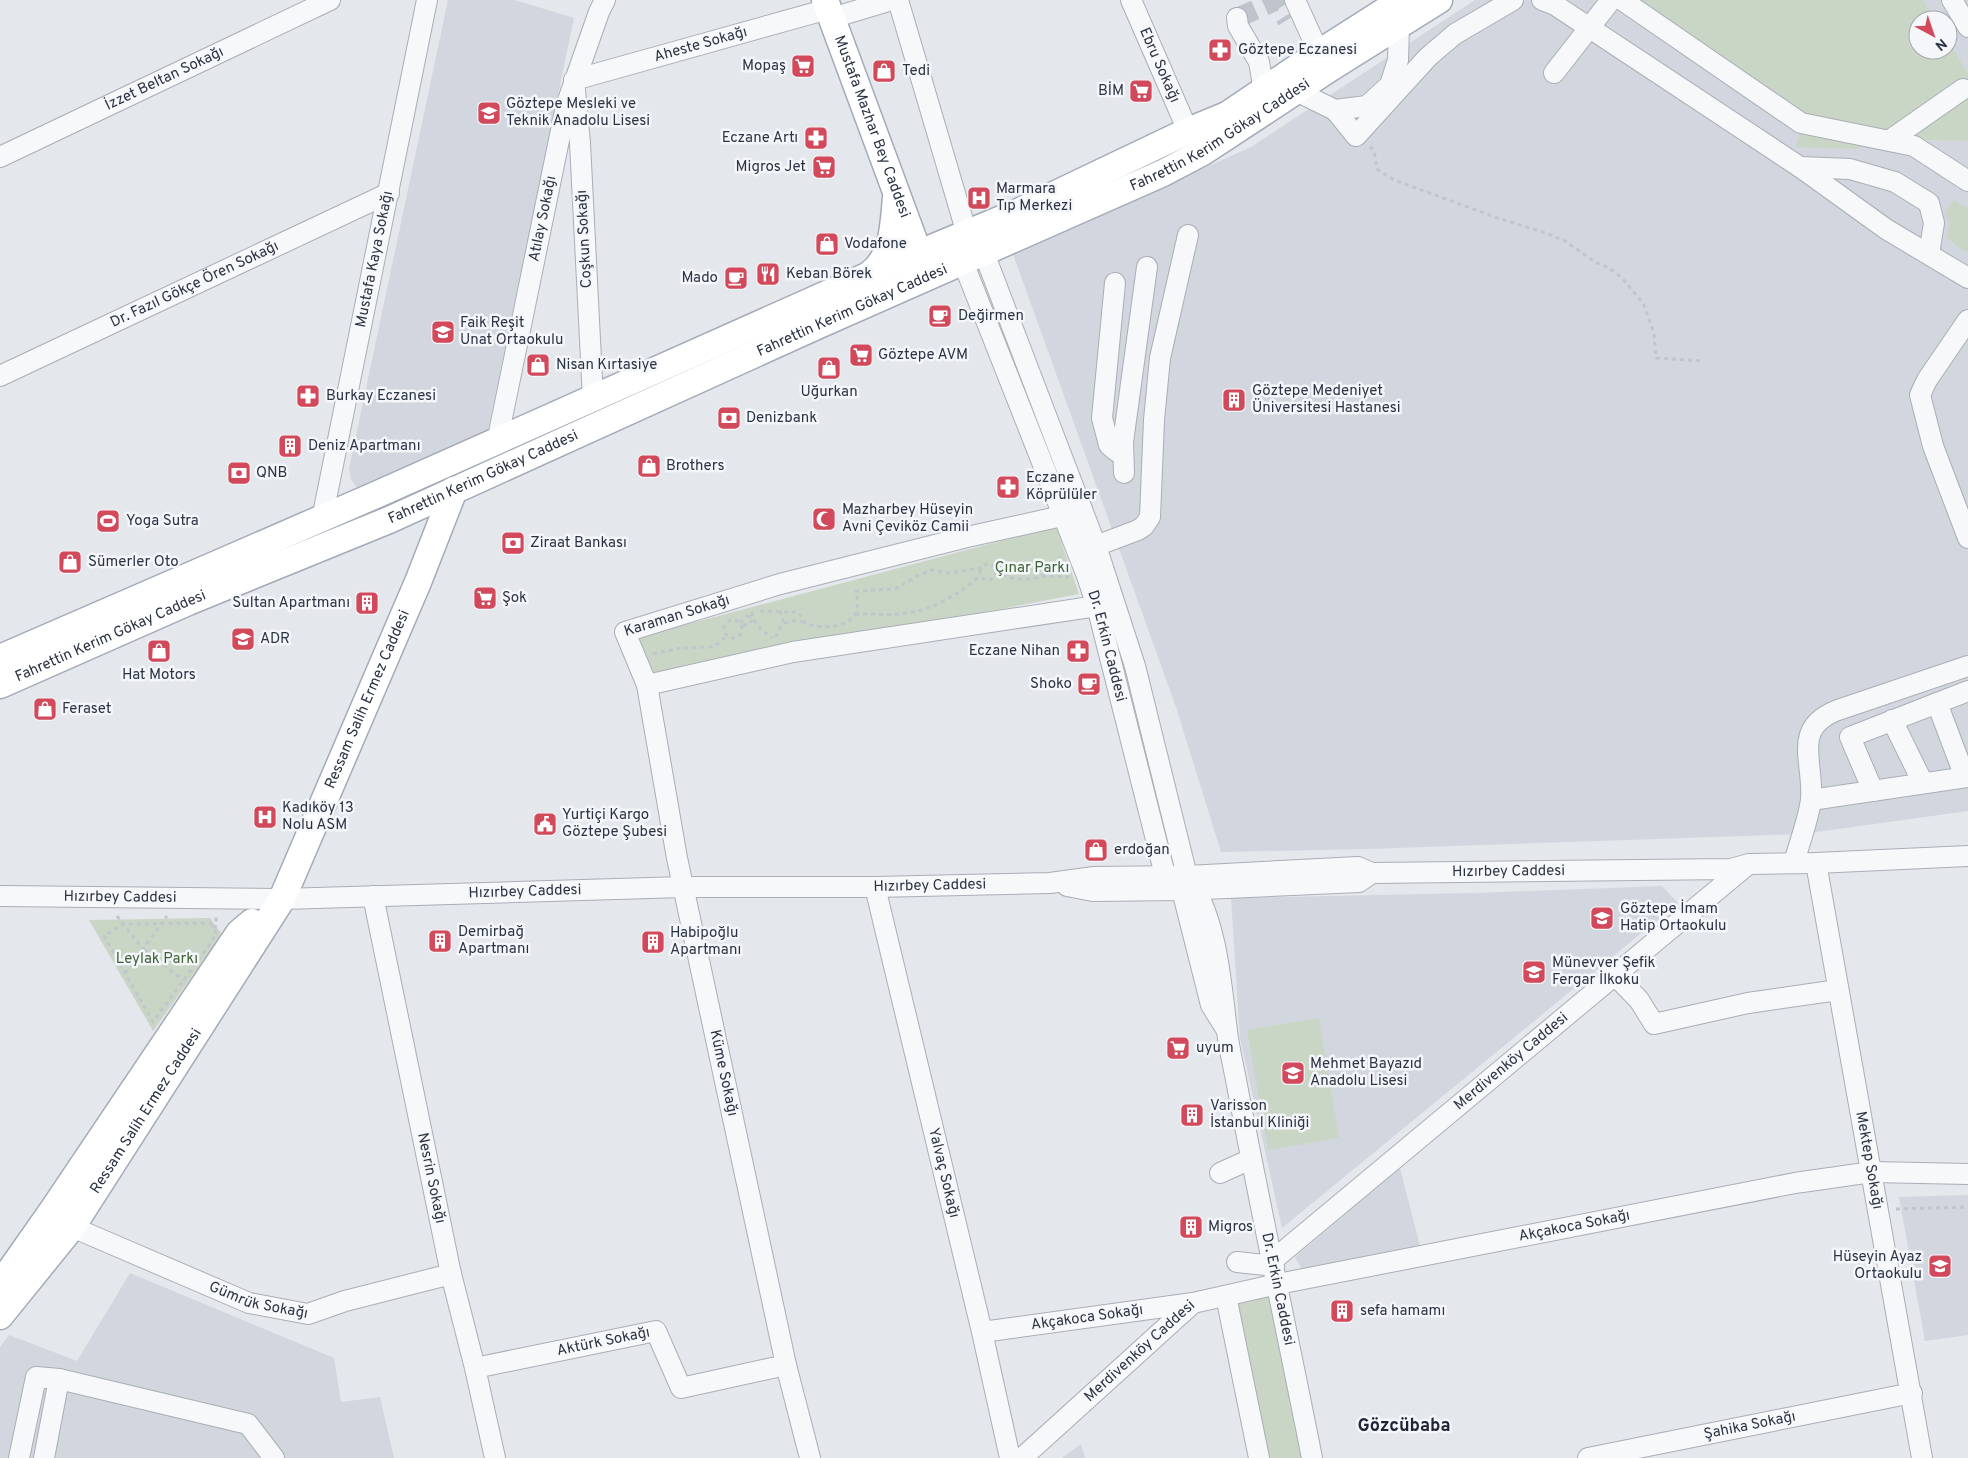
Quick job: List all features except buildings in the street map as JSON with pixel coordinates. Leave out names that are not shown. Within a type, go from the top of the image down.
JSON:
[{"type":"main road","name":"Fahrettin Kerim Gökay Caddesi","points":[[0,685],[154,616],[417,507],[810,329],[973,245],[1045,200],[1188,131],[1227,115],[1402,0]]},
{"type":"main road","name":"Fahrettin Kerim Gökay Caddesi","points":[[0,658],[322,519],[919,254],[973,245],[1175,168],[1221,141],[1439,0]]},
{"type":"main road","name":"Mustafa Mazhar Bey Caddesi","points":[[828,9],[919,254]]},
{"type":"main road","points":[[896,193],[933,233],[973,245]]},
{"type":"main road","points":[[866,277],[882,262],[888,252],[892,236],[896,193]]},
{"type":"main road","points":[[418,582],[454,490]]},
{"type":"main road","points":[[378,494],[417,507],[424,525],[426,540],[418,582]]},
{"type":"main road","name":"Ressam Salih Ermez Caddesi","points":[[0,1316],[72,1227],[282,899],[418,582]]},
{"type":"main road","name":"Ressam Salih Ermez Caddesi","points":[[0,1285],[239,933],[282,899]]},
{"type":"street","name":"İzzet Beltan Sokağı","points":[[0,157],[330,0]]},
{"type":"street","name":"Mustafa Kaya Sokağı","points":[[322,519],[427,0]]},
{"type":"street","name":"Atılay Sokağı","points":[[497,442],[566,106],[604,0]]},
{"type":"street","name":"Aheste Sokağı","points":[[574,80],[828,9],[892,0]]},
{"type":"street","points":[[898,0],[973,245]]},
{"type":"street","name":"Ebru Sokağı","points":[[1131,0],[1188,131]]},
{"type":"street","points":[[1295,0],[1319,53]]},
{"type":"street","points":[[1296,91],[1335,110],[1356,136],[1428,58],[1455,34],[1513,0]]},
{"type":"street","points":[[1542,0],[1555,5],[1591,28],[1800,167],[1886,229],[1968,278]]},
{"type":"street","points":[[1554,73],[1611,0]]},
{"type":"street","points":[[1622,0],[1801,123],[1914,146],[1968,181]]},
{"type":"street","points":[[1952,0],[1968,27]]},
{"type":"street","points":[[1237,18],[1238,26],[1258,62],[1264,91]]},
{"type":"street","points":[[1287,20],[1296,27],[1308,29]]},
{"type":"street","points":[[1335,110],[1367,106],[1390,85],[1398,60],[1399,27]]},
{"type":"street","name":"Coşkun Sokağı","points":[[574,80],[580,136],[593,399]]},
{"type":"street","points":[[1890,140],[1963,89]]},
{"type":"street","points":[[1800,167],[1850,169],[1895,182],[1930,203],[1934,223],[1929,254]]},
{"type":"street","name":"Dr. Fazıl Gökçe Ören Sokağı","points":[[0,376],[389,193]]},
{"type":"street","points":[[1087,549],[1138,530],[1144,526],[1150,517],[1156,389],[1166,326],[1188,235]]},
{"type":"street","name":"Dr. Erkin Caddesi","points":[[973,245],[1082,509],[1087,549],[1087,576],[1097,606],[1165,875]]},
{"type":"street","name":"Dr. Erkin Caddesi","points":[[973,245],[1062,516],[1087,549],[1135,666],[1188,885],[1207,918],[1224,994],[1227,1032],[1251,1159],[1274,1264],[1312,1458]]},
{"type":"street","points":[[1124,473],[1122,453],[1129,390],[1147,267]]},
{"type":"street","points":[[1115,283],[1102,418],[1110,445],[1116,451],[1122,453]]},
{"type":"street","points":[[1968,320],[1927,380],[1920,395],[1932,446],[1968,538]]},
{"type":"street","points":[[1129,390],[1156,389]]},
{"type":"street","name":"Karaman Sokağı","points":[[647,685],[625,632],[780,584],[967,537],[1062,516],[1082,509]]},
{"type":"street","points":[[647,685],[793,652],[1097,606]]},
{"type":"street","points":[[1794,863],[1811,800],[1810,734],[1816,723],[1824,716],[1838,710],[1968,666]]},
{"type":"street","name":"Küme Sokağı","points":[[647,685],[663,787],[683,888],[786,1365],[810,1458]]},
{"type":"street","points":[[1873,791],[1850,737],[1968,691]]},
{"type":"street","points":[[1811,800],[1966,777],[1937,703]]},
{"type":"street","points":[[1892,720],[1923,783]]},
{"type":"street","name":"Hızırbey Caddesi","points":[[1050,883],[1093,891],[1365,877],[1740,866],[1968,856]]},
{"type":"street","name":"Mektep Sokağı","points":[[1816,863],[1912,1393],[1922,1458]]},
{"type":"street","points":[[1237,1262],[1274,1264],[1613,972],[1740,866]]},
{"type":"street","name":"Hızırbey Caddesi","points":[[0,896],[282,899],[683,888],[874,888],[1050,883],[1094,877],[1165,875],[1188,885]]},
{"type":"street","name":"Yalvaç Sokağı","points":[[874,888],[982,1332],[1010,1458]]},
{"type":"street","name":"Nesrin Sokağı","points":[[373,896],[451,1274],[495,1458]]},
{"type":"street","points":[[1613,972],[1639,1000],[1654,1024],[1748,1003],[1838,990]]},
{"type":"street","points":[[1220,1173],[1251,1159]]},
{"type":"street","name":"Akçakoca Sokağı","points":[[1274,1264],[1872,1172],[1968,1174]]},
{"type":"street","name":"Gümrük Sokağı","points":[[72,1227],[249,1303],[308,1314],[345,1301],[451,1274]]},
{"type":"street","name":"Merdivenköy Caddesi","points":[[1022,1458],[1193,1304],[1226,1296],[1274,1264]]},
{"type":"street","points":[[1226,1296],[1259,1458]]},
{"type":"street","name":"Akçakoca Sokağı","points":[[982,1332],[1193,1304]]},
{"type":"street","name":"Aktürk Sokağı","points":[[475,1368],[656,1331],[681,1388],[786,1365]]},
{"type":"street","points":[[19,1458],[36,1377],[59,1379],[248,1424],[274,1458]]},
{"type":"street","points":[[44,1458],[59,1379]]},
{"type":"street","name":"Şahika Sokağı","points":[[1588,1458],[1912,1393]]},
{"type":"path","points":[[1356,136],[1374,150],[1377,169],[1394,180],[1566,241],[1596,262],[1609,268],[1622,278],[1643,303],[1654,333],[1656,358],[1703,361]]},
{"type":"path","points":[[1042,576],[1050,565],[1061,557],[1087,549]]},
{"type":"path","points":[[854,616],[857,608],[856,590],[895,589],[917,576],[932,570],[947,573],[982,568],[986,564],[990,564],[996,570],[1016,579],[1025,580],[1042,576],[1087,576]]},
{"type":"path","points":[[806,624],[798,612],[752,610],[753,618],[762,630],[775,640],[778,630],[784,624],[793,620],[806,624],[835,626],[846,622],[854,616],[864,614],[897,614],[927,608],[956,595],[981,574],[982,568]]},
{"type":"path","points":[[981,574],[983,578],[992,580],[996,570]]},
{"type":"path","points":[[780,611],[784,624]]},
{"type":"path","points":[[753,618],[746,616],[741,620],[740,623],[742,630],[740,636],[731,639],[727,636],[724,629],[730,619],[734,619],[740,623],[743,625],[750,624],[753,618]]},
{"type":"path","points":[[636,659],[661,651],[715,646],[727,636]]},
{"type":"path","points":[[125,973],[167,916]]},
{"type":"path","points":[[210,923],[214,926],[216,932],[212,941],[153,1022],[104,936],[124,924],[161,924],[210,923]]},
{"type":"path","points":[[124,924],[143,950],[183,981]]},
{"type":"path","points":[[1889,1209],[1968,1207]]},
{"type":"shaded area","points":[[448,0],[515,0],[574,18],[487,434],[365,489],[357,488],[351,479],[349,469]]},
{"type":"shaded area","points":[[1475,0],[1634,0],[1906,140],[1968,141],[1968,811],[1802,834],[1368,849],[1221,852],[1176,707],[1013,254],[1251,147]]},
{"type":"shaded area","points":[[1923,0],[1968,0],[1968,73],[1958,56],[1958,10],[1930,10]]},
{"type":"shaded area","points":[[1662,886],[1678,903],[1282,1228],[1240,1038],[1231,898],[1474,893]]},
{"type":"shaded area","points":[[1400,1168],[1421,1250],[1304,1273],[1295,1257]]},
{"type":"shaded area","name":"Hüseyin Ayaz Ortaokulu","points":[[1968,1195],[1968,1335],[1925,1341],[1899,1197]]},
{"type":"shaded area","points":[[130,1273],[334,1358],[341,1402],[380,1397],[394,1458],[0,1458],[0,1347],[9,1335],[77,1361]]},
{"type":"shaded area","points":[[1081,1444],[1085,1458],[1062,1458]]},
{"type":"green space","points":[[1634,0],[1923,0],[1930,10],[1908,10],[1908,60],[1958,60],[1958,56],[1968,73],[1968,141],[1906,140],[1807,118]]},
{"type":"green space","points":[[1801,131],[1864,142],[1859,149],[1796,147]]},
{"type":"green space","points":[[1954,200],[1968,209],[1968,252],[1963,251],[1946,237],[1950,224],[1945,213]]},
{"type":"green space","name":"Çınar Parkı","points":[[1056,526],[1079,594],[655,675],[636,638]]},
{"type":"green space","name":"Leylak Parkı","points":[[210,918],[221,933],[216,943],[153,1031],[89,920]]},
{"type":"green space","points":[[1319,1018],[1339,1138],[1268,1150],[1247,1030]]},
{"type":"green space","points":[[1270,1291],[1305,1458],[1269,1458],[1238,1301]]},
{"type":"tunnel","points":[[1237,18],[1275,1],[1287,20]]},
{"type":"place","name":"Göztepe Eczanesi","points":[[1220,50]]},
{"type":"place","name":"Mopaş","points":[[803,66]]},
{"type":"place","name":"Tedi","points":[[884,71]]},
{"type":"place","name":"BİM","points":[[1141,91]]},
{"type":"place","name":"Göztepe Mesleki ve Teknik Anadolu Lisesi","points":[[489,113]]},
{"type":"place","name":"Eczane Artı","points":[[816,138]]},
{"type":"place","name":"Migros Jet","points":[[824,167]]},
{"type":"place","name":"Marmara Tıp Merkezi","points":[[979,198]]},
{"type":"place","name":"Vodafone","points":[[827,244]]},
{"type":"place","name":"Keban Börek","points":[[768,274]]},
{"type":"place","name":"Mado","points":[[736,278]]},
{"type":"place","name":"Değirmen","points":[[940,316]]},
{"type":"place","name":"Faik Reşit Unat Ortaokulu","points":[[443,332]]},
{"type":"place","name":"Göztepe AVM","points":[[861,355]]},
{"type":"place","name":"Nisan Kırtasiye","points":[[538,365]]},
{"type":"place","name":"Uğurkan","points":[[829,368]]},
{"type":"place","name":"Burkay Eczanesi","points":[[308,396]]},
{"type":"place","name":"Göztepe Medeniyet Üniversitesi Hastanesi","points":[[1234,400]]},
{"type":"place","name":"Denizbank","points":[[729,418]]},
{"type":"place","name":"Deniz Apartmanı","points":[[290,446]]},
{"type":"place","name":"Brothers","points":[[649,466]]},
{"type":"place","name":"QNB","points":[[239,473]]},
{"type":"place","name":"Eczane Köprülüler","points":[[1008,487]]},
{"type":"place","name":"Mazharbey Hüseyin Avni Çeviköz Camii","points":[[824,519]]},
{"type":"place","name":"Yoga Sutra","points":[[108,521]]},
{"type":"place","name":"Ziraat Bankası","points":[[513,543]]},
{"type":"place","name":"Sümerler Oto","points":[[70,562]]},
{"type":"place","name":"Şok","points":[[485,598]]},
{"type":"place","name":"Sultan Apartmanı","points":[[367,603]]},
{"type":"place","name":"ADR","points":[[243,639]]},
{"type":"place","name":"Hat Motors","points":[[159,651]]},
{"type":"place","name":"Eczane Nihan","points":[[1078,651]]},
{"type":"place","name":"Shoko","points":[[1089,684]]},
{"type":"place","name":"Feraset","points":[[45,709]]},
{"type":"place","name":"Kadıköy 13 Nolu ASM","points":[[265,817]]},
{"type":"place","name":"Yurtiçi Kargo Göztepe Şubesi","points":[[545,824]]},
{"type":"place","name":"erdoğan","points":[[1096,850]]},
{"type":"place","name":"Göztepe İmam Hatip Ortaokulu","points":[[1602,918]]},
{"type":"place","name":"Demirbağ Apartmanı","points":[[440,941]]},
{"type":"place","name":"Habipoğlu Apartmanı","points":[[653,942]]},
{"type":"place","name":"Münevver Şefik Fergar İlkoku","points":[[1534,972]]},
{"type":"place","name":"uyum","points":[[1178,1048]]},
{"type":"place","name":"Mehmet Bayazıd Anadolu Lisesi","points":[[1293,1073]]},
{"type":"place","name":"Varisson İstanbul Kliniği","points":[[1192,1115]]},
{"type":"place","name":"Migros","points":[[1191,1227]]},
{"type":"place","name":"Hüseyin Ayaz Ortaokulu","points":[[1940,1266]]},
{"type":"place","name":"sefa hamamı","points":[[1342,1311]]},
{"type":"district","name":"Gözcübaba","points":[[1404,1426]]}]
